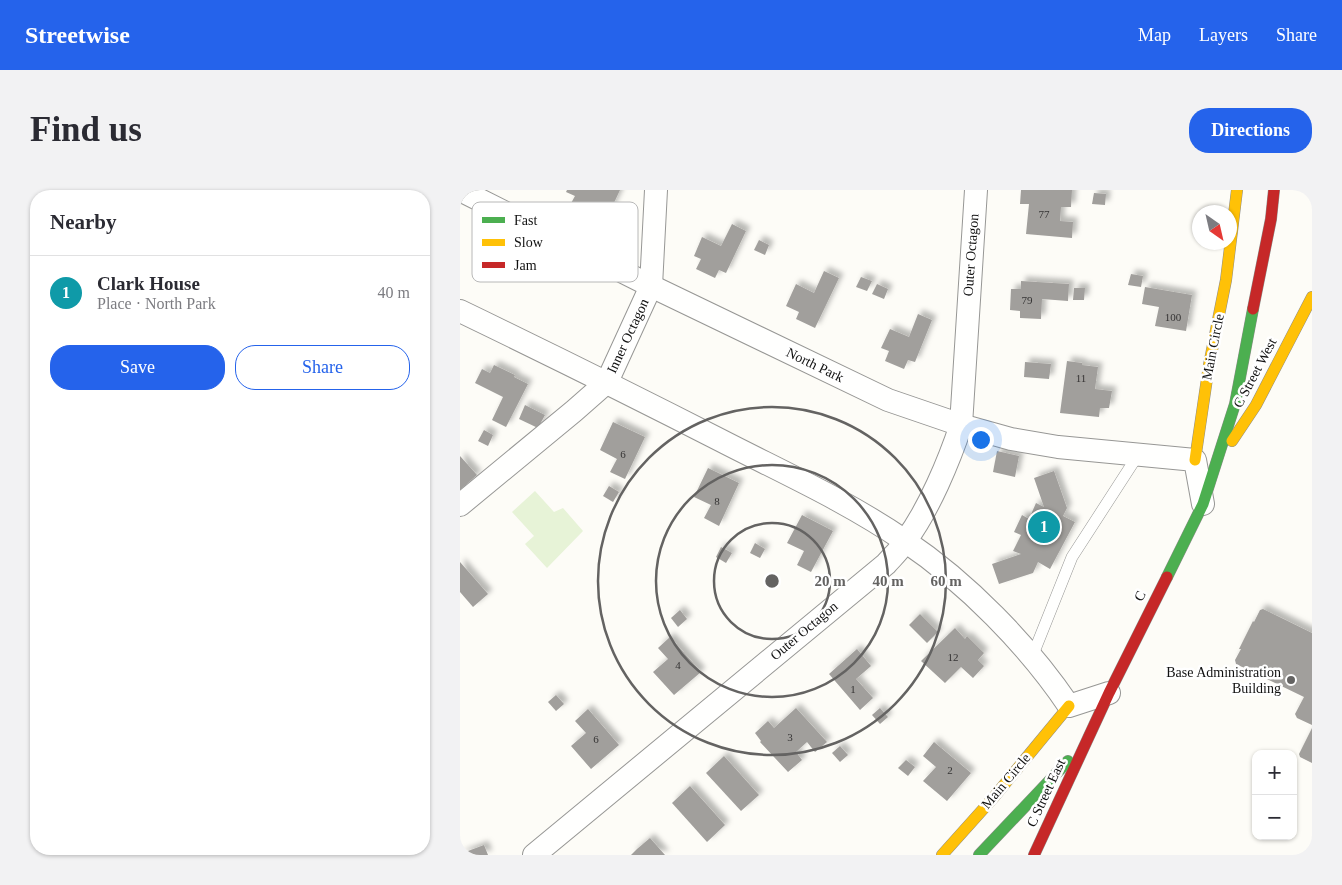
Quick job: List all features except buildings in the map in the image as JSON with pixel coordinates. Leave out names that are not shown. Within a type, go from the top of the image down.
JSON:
[{"type":"street","name":"North Park","points":[[460,190],[484,202]]},
{"type":"street","name":"Inner Octagon","points":[[460,505],[607,382],[651,286],[656,190]]},
{"type":"street","name":"Outer Octagon","points":[[534,855],[886,564],[906,541],[952,452],[961,425],[976,190]]},
{"type":"street","name":"Main Circle","points":[[1203,504],[1209,365],[1226,280],[1237,190]]},
{"type":"street","name":"Main Circle","points":[[1206,459],[1235,404],[1271,219],[1274,190]]},
{"type":"street","name":"North Park","points":[[638,279],[888,400],[961,425],[1011,439],[1058,447],[1138,455],[1206,459]]},
{"type":"street","name":"C Street West","points":[[1206,459],[1237,434],[1256,405],[1312,297]]},
{"type":"street","points":[[460,311],[607,382],[839,501],[906,541],[958,582],[995,616],[1050,677],[1069,706],[1109,693]]},
{"type":"street","name":"C","points":[[1085,744],[1203,504]]},
{"type":"street","name":"Main Circle","points":[[942,855],[994,797],[1069,706]]},
{"type":"street","points":[[980,855],[1085,744]]},
{"type":"street","name":"C Street East","points":[[1034,855],[1085,744]]},
{"type":"lane","points":[[1032,657],[1072,557],[1138,455]]},
{"type":"green space","points":[[535,491],[554,512],[563,508],[583,531],[547,568],[525,544],[534,536],[512,512]]},
{"type":"traffic: fast","points":[[1167,577],[1203,504],[1235,404],[1253,309]]},
{"type":"traffic: fast","points":[[979,855],[1068,761]]},
{"type":"traffic: slow","points":[[1195,460],[1209,365],[1226,280],[1237,190]]},
{"type":"traffic: slow","points":[[1232,441],[1256,405],[1312,297]]},
{"type":"traffic: slow","points":[[942,855],[994,797],[1069,706]]},
{"type":"traffic: jam","points":[[1253,309],[1271,219],[1274,190]]},
{"type":"traffic: jam","points":[[1034,855],[1109,693],[1167,577]]},
{"type":"place","name":"Clark House","points":[[1044,527]]},
{"type":"place","name":"Base Administration Building","points":[[1291,680]]}]
